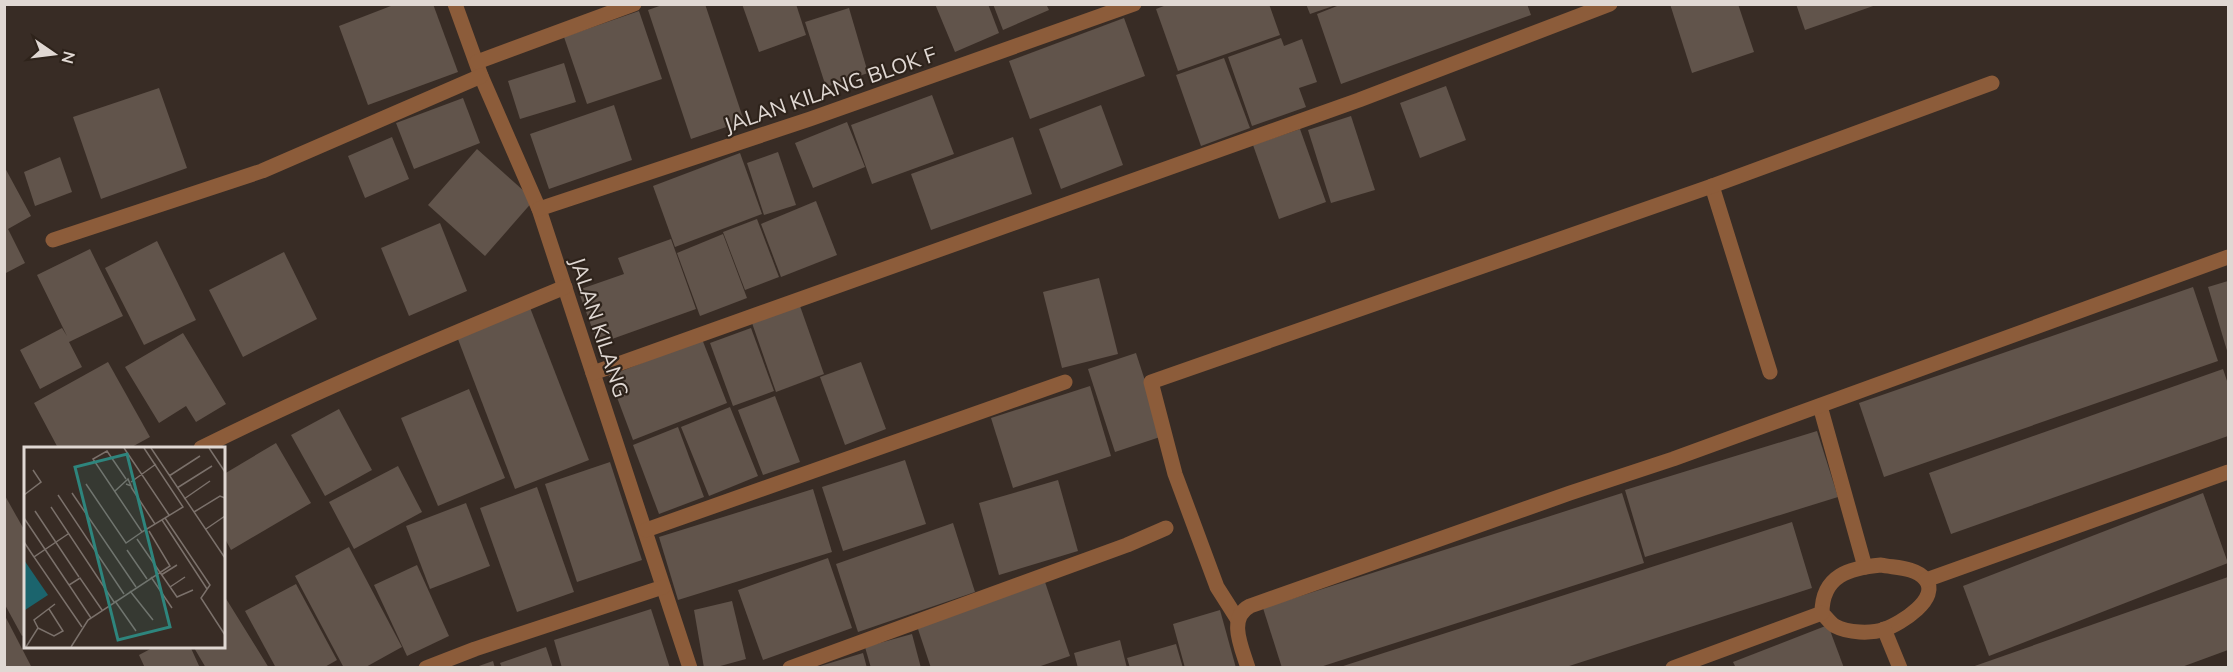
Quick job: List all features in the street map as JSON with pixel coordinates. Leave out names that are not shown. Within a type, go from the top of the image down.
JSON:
[{"type":"street","name":"JALAN KILANG","points":[[456,4],[479,69],[539,209],[690,668]]},
{"type":"street","points":[[54,240],[271,168],[479,69],[634,4]]},
{"type":"street","name":"JALAN KILANG BLOK F","points":[[539,209],[810,119],[1134,4]]},
{"type":"street","points":[[593,373],[1359,100],[1610,4]]},
{"type":"street","points":[[1238,620],[1216,587],[1179,484],[1151,382],[1712,186],[1992,82]]},
{"type":"street","points":[[1712,186],[1770,372]]},
{"type":"street","points":[[1248,668],[1238,632],[1238,620],[1241,612],[1250,606],[1820,406],[2229,257]]},
{"type":"street","points":[[203,447],[429,343],[565,286]]},
{"type":"street","points":[[646,530],[1065,382]]},
{"type":"street","points":[[1820,406],[1866,567]]},
{"type":"street","points":[[1926,580],[2229,472]]},
{"type":"street","points":[[790,668],[1127,545],[1166,528]]},
{"type":"street","points":[[1881,565],[1919,573],[1928,586],[1924,603],[1914,613],[1884,629],[1858,632],[1834,626],[1822,613],[1822,603],[1827,587],[1842,573],[1866,567],[1881,565]]},
{"type":"street","points":[[426,668],[475,649],[663,586]]},
{"type":"street","points":[[1673,668],[1822,613]]},
{"type":"street","points":[[1884,629],[1900,668]]},
{"type":"building","points":[[396,4],[433,4],[458,72],[368,105],[339,26]]},
{"type":"building","points":[[665,4],[705,4],[744,121],[691,139],[648,10]]},
{"type":"building","points":[[742,4],[796,4],[806,35],[759,52]]},
{"type":"building","points":[[935,4],[988,4],[999,33],[955,52]]},
{"type":"building","points":[[993,4],[1046,4],[1049,10],[1003,30]]},
{"type":"building","points":[[1169,4],[1269,4],[1280,35],[1178,71],[1156,9]]},
{"type":"building","points":[[1306,4],[1336,4],[1336,5],[1310,14]]},
{"type":"building","points":[[1342,4],[1527,4],[1531,15],[1341,84],[1317,14]]},
{"type":"building","points":[[1670,4],[1738,4],[1754,52],[1692,73]]},
{"type":"building","points":[[1796,4],[1876,4],[1876,5],[1805,30]]},
{"type":"building","points":[[849,8],[868,73],[826,87],[805,22]]},
{"type":"building","points":[[639,11],[662,79],[587,104],[564,37]]},
{"type":"building","points":[[1124,18],[1145,76],[1030,119],[1009,61]]},
{"type":"building","points":[[1281,38],[1284,46],[1302,39],[1317,82],[1299,88],[1306,107],[1252,126],[1228,57]]},
{"type":"building","points":[[1224,58],[1250,128],[1201,146],[1176,75]]},
{"type":"building","points":[[564,63],[576,102],[520,119],[508,81]]},
{"type":"building","points":[[1446,86],[1466,140],[1420,158],[1400,103]]},
{"type":"building","points":[[159,88],[187,168],[101,199],[73,117]]},
{"type":"building","points":[[932,95],[954,154],[872,184],[851,125]]},
{"type":"building","points":[[463,98],[480,143],[414,169],[396,123]]},
{"type":"building","points":[[614,105],[632,160],[549,189],[530,134]]},
{"type":"building","points":[[1101,105],[1123,165],[1061,189],[1039,129]]},
{"type":"building","points":[[1351,116],[1375,190],[1331,203],[1308,130]]},
{"type":"building","points":[[847,122],[865,167],[813,188],[795,143]]},
{"type":"building","points":[[1300,129],[1326,202],[1279,219],[1253,145]]},
{"type":"building","points":[[392,137],[409,179],[365,198],[348,156]]},
{"type":"building","points":[[1013,137],[1032,194],[931,230],[911,174]]},
{"type":"building","points":[[477,149],[534,200],[485,256],[428,205]]},
{"type":"building","points":[[778,152],[796,205],[764,215],[747,163]]},
{"type":"building","points":[[740,153],[762,214],[675,247],[653,186]]},
{"type":"building","points":[[60,157],[72,192],[35,206],[24,172]]},
{"type":"building","points":[[4,166],[31,216],[8,229],[25,263],[4,274]]},
{"type":"building","points":[[816,201],[837,255],[781,277],[761,224]]},
{"type":"building","points":[[757,219],[779,277],[745,290],[723,232]]},
{"type":"building","points":[[440,223],[467,291],[409,316],[381,248]]},
{"type":"building","points":[[723,234],[747,298],[700,316],[677,253]]},
{"type":"building","points":[[671,239],[696,309],[598,344],[578,290],[624,274],[618,258]]},
{"type":"building","points":[[157,241],[196,320],[144,345],[105,268]]},
{"type":"building","points":[[90,249],[123,316],[69,342],[82,367],[40,389],[20,350],[62,328],[67,336],[37,275]]},
{"type":"building","points":[[284,252],[317,319],[243,357],[209,290]]},
{"type":"building","points":[[1099,278],[1118,354],[1062,368],[1043,292]]},
{"type":"building","points":[[2228,281],[2228,354],[2208,287]]},
{"type":"building","points":[[2193,287],[2218,361],[1884,477],[1859,403]]},
{"type":"building","points":[[529,305],[589,460],[515,489],[456,334]]},
{"type":"building","points":[[800,306],[824,374],[776,392],[752,323]]},
{"type":"building","points":[[751,328],[774,391],[733,406],[710,343]]},
{"type":"building","points":[[183,333],[226,404],[196,422],[186,406],[159,423],[125,367]]},
{"type":"building","points":[[702,339],[727,403],[633,440],[609,376]]},
{"type":"building","points":[[1136,353],[1163,436],[1115,452],[1088,369]]},
{"type":"building","points":[[108,362],[150,437],[132,447],[57,447],[34,403]]},
{"type":"building","points":[[861,362],[886,429],[845,445],[820,377]]},
{"type":"building","points":[[2223,369],[2228,384],[2228,436],[1951,534],[1929,473]]},
{"type":"building","points":[[1090,386],[1111,456],[1013,488],[991,418]]},
{"type":"building","points":[[469,389],[505,478],[438,506],[401,418]]},
{"type":"building","points":[[775,396],[800,462],[763,475],[738,410]]},
{"type":"building","points":[[730,407],[758,476],[709,496],[681,427]]},
{"type":"building","points":[[339,409],[372,470],[325,496],[291,435]]},
{"type":"building","points":[[678,427],[704,497],[659,514],[633,445]]},
{"type":"building","points":[[1817,431],[1838,497],[1645,557],[1625,490]]},
{"type":"building","points":[[276,443],[311,503],[231,550],[225,539],[225,473]]},
{"type":"building","points":[[905,460],[926,524],[843,551],[822,487]]},
{"type":"building","points":[[610,462],[642,560],[577,582],[545,484]]},
{"type":"building","points":[[398,466],[422,512],[354,549],[329,502]]},
{"type":"building","points":[[1058,480],[1078,551],[999,575],[979,503]]},
{"type":"building","points":[[537,487],[574,592],[517,612],[480,508]]},
{"type":"building","points":[[813,489],[832,552],[678,600],[659,537]]},
{"type":"building","points":[[1622,493],[1644,563],[1317,668],[1282,668],[1263,608]]},
{"type":"building","points":[[2203,493],[2228,563],[1989,656],[1963,586]]},
{"type":"building","points":[[4,494],[24,529],[24,635],[22,636],[4,603]]},
{"type":"building","points":[[466,503],[490,566],[430,589],[406,526]]},
{"type":"building","points":[[1792,522],[1812,588],[1563,668],[1337,668]]},
{"type":"building","points":[[953,523],[975,592],[858,632],[836,564]]},
{"type":"building","points":[[349,547],[402,647],[364,668],[344,668],[295,576]]},
{"type":"building","points":[[828,558],[852,628],[763,660],[738,590]]},
{"type":"building","points":[[417,565],[449,636],[407,656],[374,585]]},
{"type":"building","points":[[2228,577],[2228,650],[2179,668],[1969,668]]},
{"type":"building","points":[[1045,582],[1070,656],[1035,668],[931,668],[917,626]]},
{"type":"building","points":[[296,584],[337,660],[323,668],[276,668],[245,611]]},
{"type":"building","points":[[225,597],[269,668],[206,668],[194,648],[225,648]]},
{"type":"building","points":[[732,601],[746,659],[713,668],[704,668],[694,610]]},
{"type":"building","points":[[651,609],[670,668],[562,668],[554,640]]},
{"type":"building","points":[[1220,610],[1236,668],[1185,668],[1173,624]]},
{"type":"building","points":[[4,614],[32,668],[4,668]]},
{"type":"building","points":[[1828,625],[1844,668],[1736,668],[1733,662]]},
{"type":"building","points":[[912,634],[921,668],[871,668],[865,647]]},
{"type":"building","points":[[1120,640],[1127,668],[1078,668],[1074,653]]},
{"type":"building","points":[[1176,644],[1183,668],[1130,668],[1127,658]]},
{"type":"building","points":[[546,647],[553,668],[502,668],[500,663]]},
{"type":"building","points":[[152,648],[191,648],[200,668],[145,668],[139,655]]},
{"type":"building","points":[[863,653],[867,668],[817,668],[817,667]]},
{"type":"building","points":[[493,661],[495,668],[476,668],[476,667]]}]
